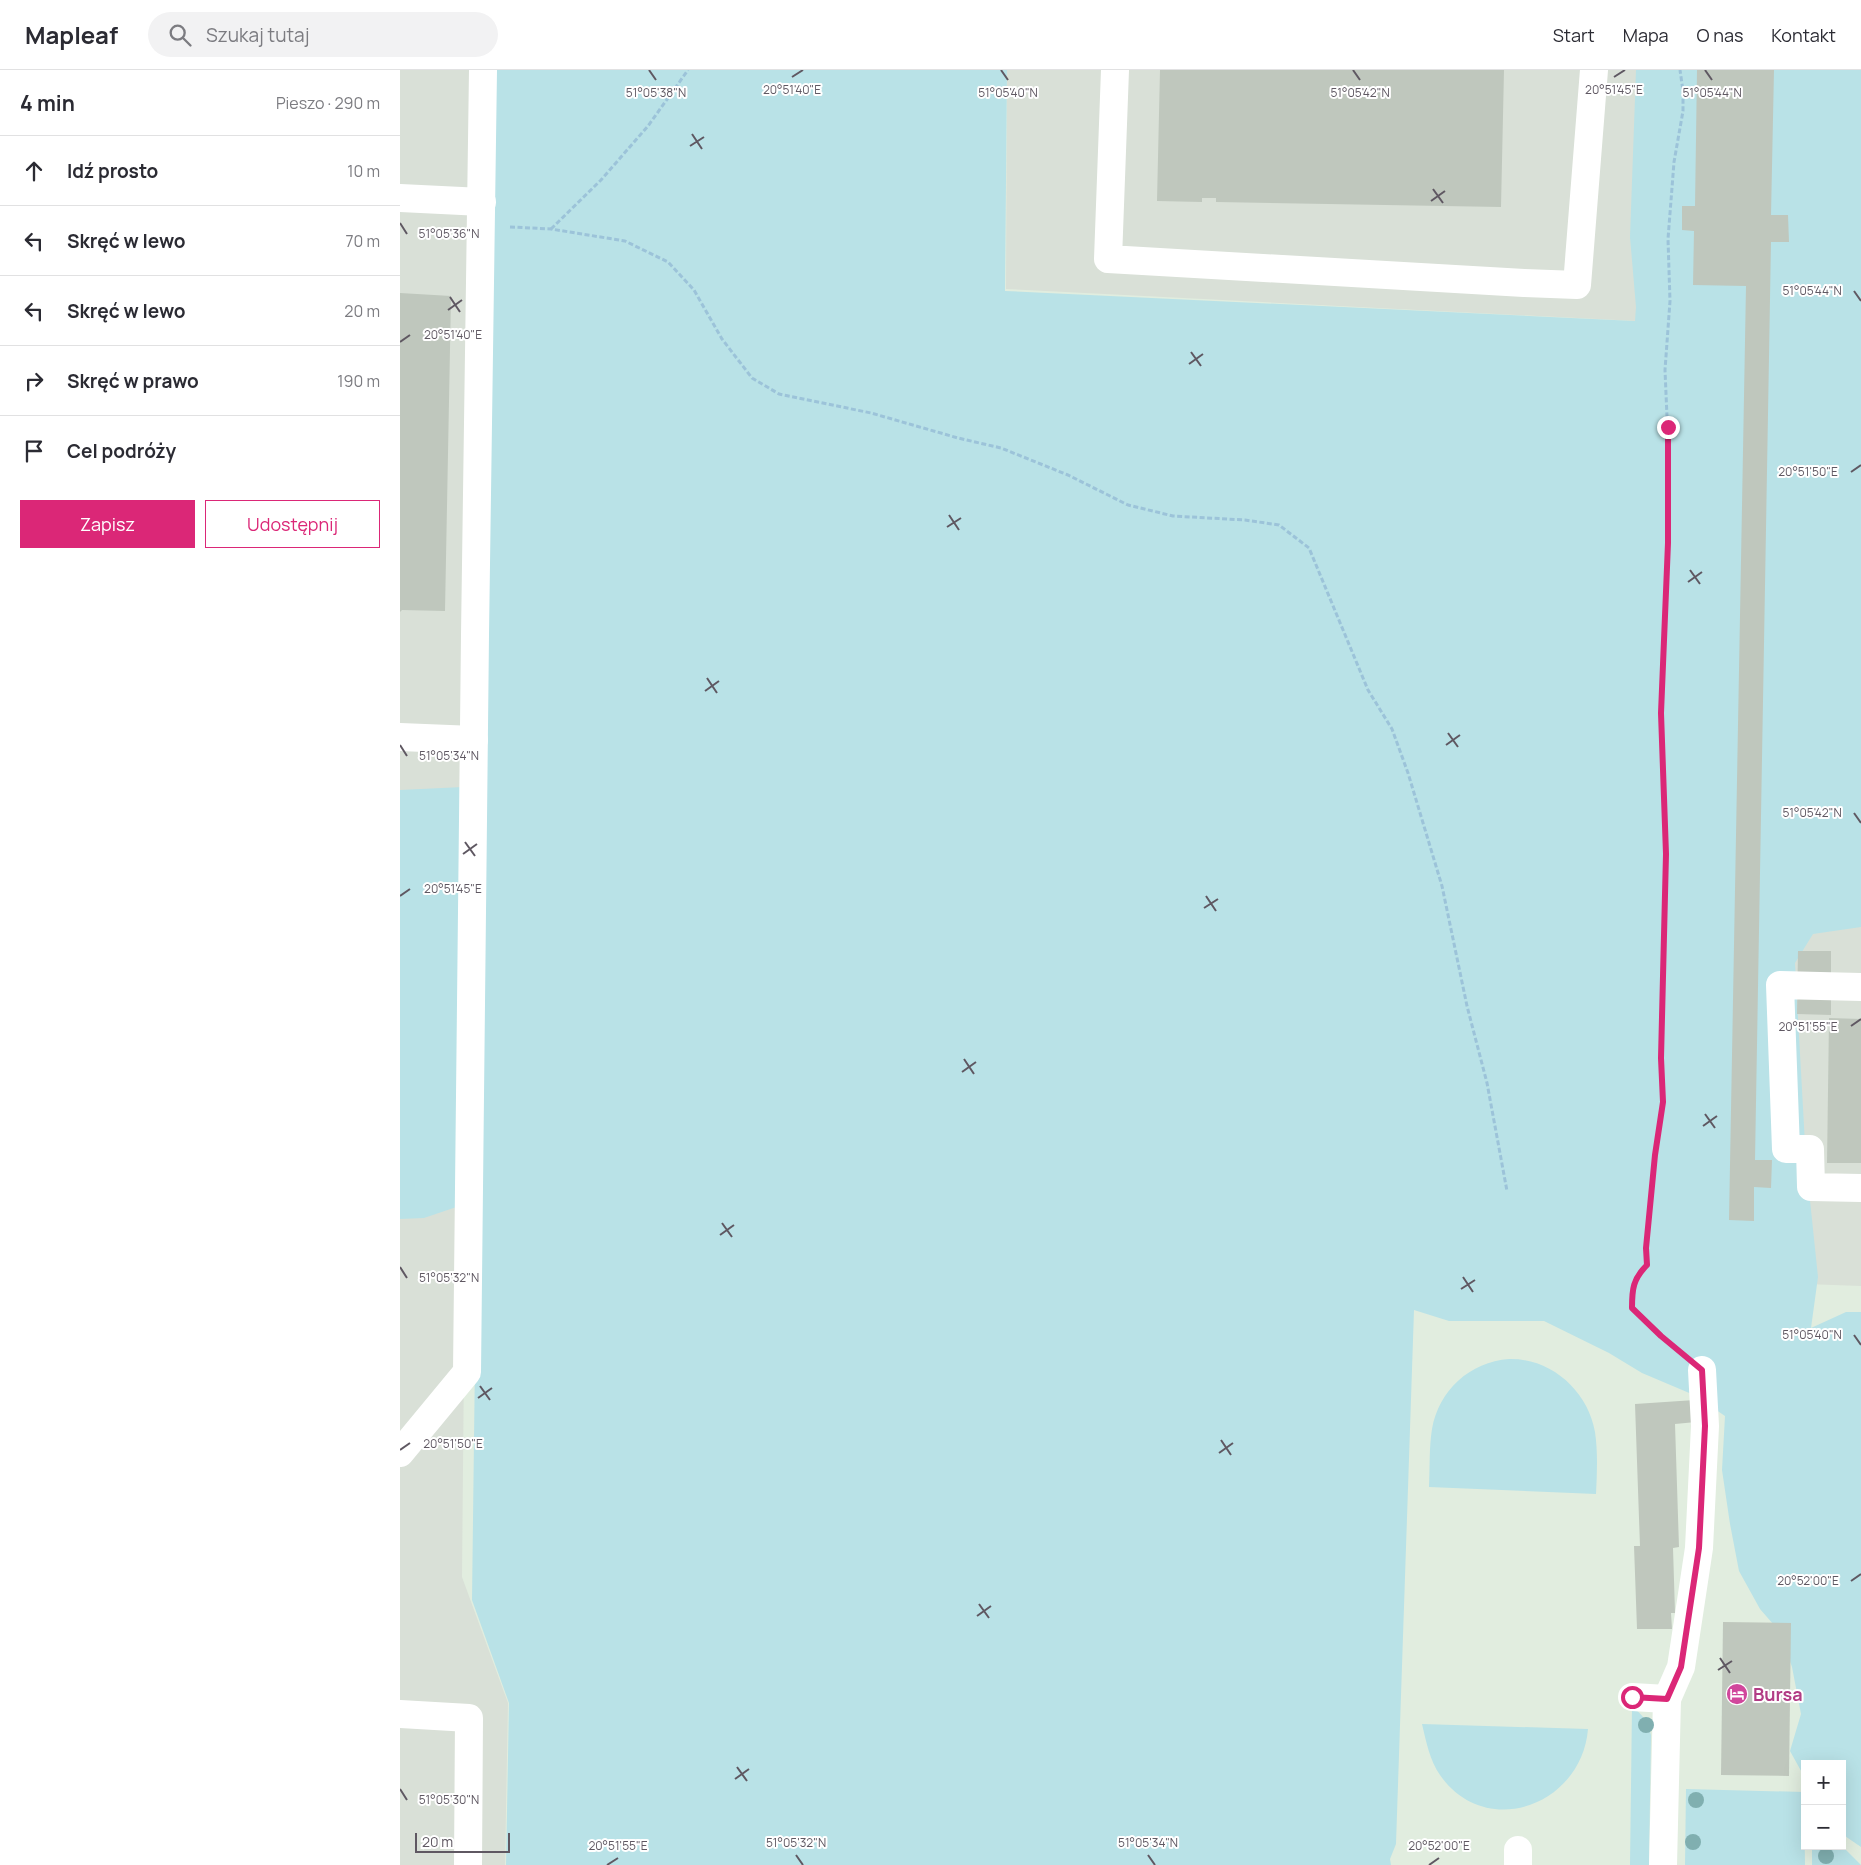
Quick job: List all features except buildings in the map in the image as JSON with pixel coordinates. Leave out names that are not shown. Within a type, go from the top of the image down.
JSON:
[{"type":"lane","points":[[400,1453],[467,1372],[483,70]]},
{"type":"lane","points":[[1115,70],[1108,259],[1577,285],[1594,70]]},
{"type":"lane","points":[[400,198],[482,214]]},
{"type":"lane","points":[[400,737],[474,740]]},
{"type":"lane","points":[[1861,987],[1780,985],[1786,1149],[1810,1149],[1810,1187],[1861,1188]]},
{"type":"lane","points":[[1663,1865],[1667,1699],[1681,1667],[1699,1548],[1705,1426],[1702,1370]]},
{"type":"lane","points":[[1632,1697],[1667,1699]]},
{"type":"lane","points":[[400,1714],[469,1718],[468,1865]]},
{"type":"path","points":[[551,229],[601,180],[648,126],[688,70]]},
{"type":"path","points":[[1680,70],[1683,112],[1674,162],[1668,239],[1670,301],[1665,370],[1670,464],[1661,713],[1666,854],[1661,1049],[1663,1102],[1655,1155],[1646,1248],[1647,1265],[1639,1273],[1632,1288],[1632,1308],[1661,1336],[1702,1370]]},
{"type":"path","points":[[482,214],[551,229],[625,241],[668,262],[694,290],[722,339],[752,378],[779,394],[871,413],[958,438],[1001,448],[1068,475],[1128,506],[1173,516],[1245,520],[1280,525],[1310,548],[1368,690],[1392,729],[1408,773],[1442,886],[1467,1006],[1487,1083],[1507,1191]]},
{"type":"shaded area","points":[[400,70],[476,70],[462,1577],[508,1703],[505,1865],[400,1865]]},
{"type":"shaded area","points":[[490,70],[1007,70],[1005,291],[1635,321],[1636,307],[1630,237],[1636,70],[1861,70],[1861,927],[1813,934],[1795,963],[1806,1162],[1818,1277],[1811,1328],[1846,1312],[1861,1312],[1861,1847],[1846,1837],[1846,1760],[1801,1760],[1801,1771],[1790,1751],[1801,1714],[1792,1667],[1780,1632],[1760,1609],[1739,1571],[1722,1470],[1725,1416],[1694,1395],[1642,1373],[1609,1353],[1544,1321],[1449,1321],[1414,1310],[1396,1844],[1390,1859],[1391,1865],[506,1865],[509,1703],[472,1600],[477,1200],[424,1218],[400,1219],[400,790],[463,787]]},
{"type":"shaded area","points":[[1007,70],[1861,70],[1861,1286],[1722,1281],[1753,327],[1006,289]]},
{"type":"shaded area","points":[[1509,1359],[1539,1364],[1553,1371],[1576,1391],[1585,1403],[1595,1432],[1597,1455],[1596,1494],[1429,1487],[1432,1429],[1442,1402],[1458,1380],[1469,1372],[1495,1361]]},
{"type":"shaded area","points":[[1632,1707],[1644,1719],[1651,1735],[1649,1865],[1630,1865]]},
{"type":"shaded area","points":[[1422,1724],[1588,1729],[1582,1756],[1569,1778],[1551,1794],[1529,1805],[1505,1809],[1482,1806],[1459,1795],[1440,1775],[1434,1764]]},
{"type":"shaded area","points":[[1686,1789],[1801,1792],[1801,1850],[1805,1850],[1805,1865],[1685,1865]]},
{"type":"shaded area","points":[[1812,1850],[1846,1850],[1861,1865],[1812,1865]]},
{"type":"place","name":"Bursa","points":[[1737,1694]]},
{"type":"route","points":[[1632,1697],[1667,1699],[1681,1667],[1699,1548],[1705,1426],[1702,1370],[1661,1336],[1632,1308],[1632,1288],[1639,1273],[1647,1265],[1646,1248],[1655,1155],[1663,1102],[1661,1058],[1666,854],[1661,713],[1670,464],[1668,427]]}]
